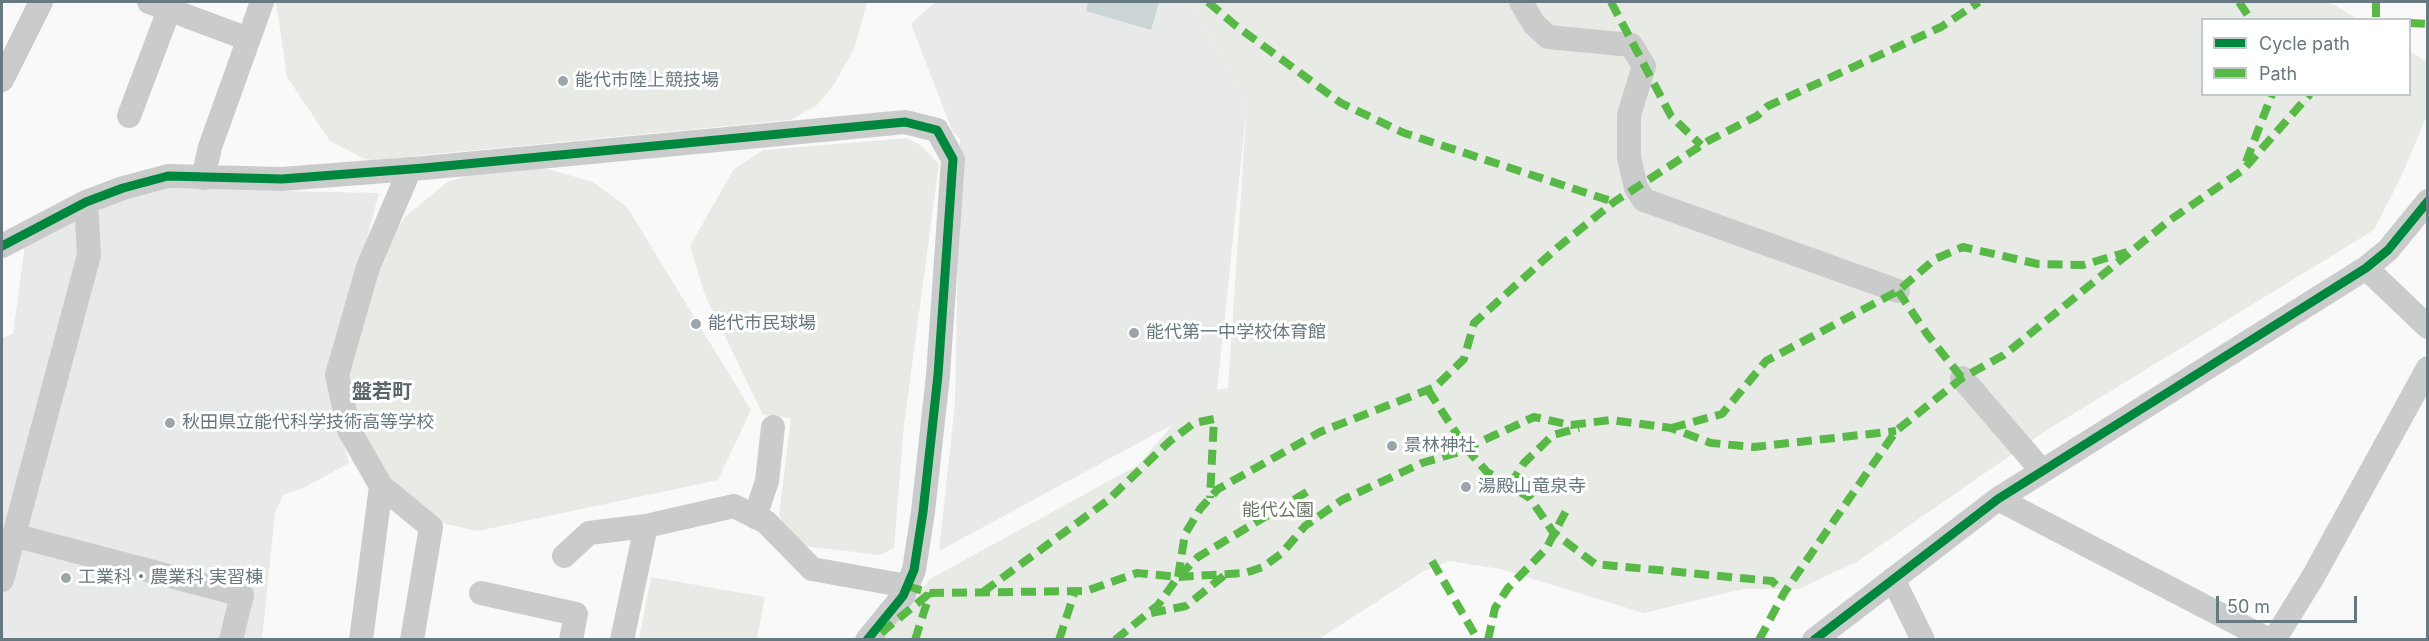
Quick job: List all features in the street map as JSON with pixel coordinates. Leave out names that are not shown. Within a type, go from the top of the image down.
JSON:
[{"type":"street","points":[[2,80],[41,2]]},
{"type":"street","points":[[203,178],[210,147],[262,2]]},
{"type":"street","points":[[1521,2],[1534,24],[1548,36],[1631,45],[1644,66],[1629,114],[1629,157],[1636,188],[1644,200],[1898,291]]},
{"type":"street","points":[[129,116],[163,4],[248,39]]},
{"type":"street","points":[[2,246],[86,202],[123,188],[168,176],[282,179],[905,122],[937,130],[954,159],[938,375],[923,512],[914,570],[903,596],[867,639]]},
{"type":"street","points":[[410,169],[368,267],[337,375],[349,430],[381,486],[431,527],[412,639]]},
{"type":"street","points":[[1814,639],[1998,499],[2366,268],[2388,250],[2427,201]]},
{"type":"street","points":[[2,580],[89,255],[86,202]]},
{"type":"street","points":[[2366,268],[2427,327]]},
{"type":"street","points":[[2274,639],[2313,577],[2427,368]]},
{"type":"street","points":[[1962,378],[2042,471]]},
{"type":"street","points":[[755,517],[767,481],[773,428]]},
{"type":"street","points":[[361,639],[381,486]]},
{"type":"street","points":[[1998,499],[2269,639]]},
{"type":"street","points":[[564,556],[589,533],[646,526],[734,506],[766,522],[812,569],[907,586]]},
{"type":"street","points":[[622,639],[646,526]]},
{"type":"street","points":[[13,535],[242,595],[231,639]]},
{"type":"street","points":[[1893,579],[1923,639]]},
{"type":"street","points":[[481,593],[576,614],[571,639]]},
{"type":"shaded area","points":[[935,2],[1178,2],[1197,12],[1247,104],[1216,401],[939,551],[955,404],[960,139],[952,130],[911,24]]},
{"type":"shaded area","points":[[1088,2],[1159,2],[1151,30],[1086,11]]},
{"type":"shaded area","name":"秋田県立能代科学技術高等学校","points":[[146,188],[379,193],[328,384],[349,463],[305,487],[283,495],[275,513],[262,639],[2,639],[2,338],[13,334],[25,245],[98,207]]},
{"type":"green space","name":"能代市陸上競技場","points":[[276,2],[867,2],[854,49],[833,86],[816,106],[790,120],[373,160],[365,159],[330,141],[287,77]]},
{"type":"green space","name":"能代公園","points":[[1178,2],[2329,2],[2356,18],[2201,18],[2201,96],[2411,96],[2411,52],[2427,62],[2427,115],[2401,177],[2374,230],[2047,430],[1858,561],[1799,589],[1743,589],[1644,613],[1500,569],[1449,561],[1424,571],[1319,639],[882,640],[930,579],[1138,465],[1200,393],[1228,388],[1247,104],[1197,12]]},
{"type":"green space","points":[[907,138],[923,147],[939,164],[904,425],[894,548],[880,555],[804,546],[790,534],[779,515],[791,418],[763,415],[705,295],[690,246],[734,169],[764,150]]},
{"type":"green space","points":[[499,166],[544,168],[593,182],[627,207],[751,410],[718,480],[478,531],[446,524],[403,496],[371,459],[351,416],[344,372],[377,261],[405,217],[447,182]]},
{"type":"green space","points":[[651,577],[765,597],[757,639],[639,639]]},
{"type":"marked path","points":[[1208,2],[1235,25],[1341,103],[1404,133],[1614,202]]},
{"type":"marked path","points":[[1611,2],[1671,116],[1701,145]]},
{"type":"marked path","points":[[1178,577],[1185,534],[1200,509],[1218,489],[1320,432],[1435,387],[1464,359],[1474,323],[1557,248],[1614,202],[1708,141],[1757,116],[1768,106],[1941,27],[1979,2]]},
{"type":"marked path","points":[[2239,2],[2250,18]]},
{"type":"marked path","points":[[2376,2],[2376,18]]},
{"type":"marked path","points":[[2411,23],[2428,24]]},
{"type":"marked path","points":[[2246,162],[2271,96]]},
{"type":"marked path","points":[[1759,640],[1784,593],[1896,431],[1962,378],[2004,355],[2170,220],[2243,170],[2308,96]]},
{"type":"marked path","points":[[1671,428],[1722,414],[1766,361],[1898,291],[1935,259],[1963,247],[2038,264],[2083,265],[2127,252]]},
{"type":"marked path","points":[[1898,291],[1927,334],[1962,378]]},
{"type":"marked path","points":[[1428,390],[1466,448],[1487,472],[1530,498],[1553,532],[1595,564],[1772,581],[1784,593]]},
{"type":"marked path","points":[[907,586],[930,593],[1086,591],[1137,573],[1178,577],[1245,573],[1263,567],[1282,553],[1305,526],[1342,500],[1422,463],[1456,453],[1534,417],[1571,425],[1611,420],[1671,428],[1711,443],[1754,447],[1896,431]]},
{"type":"marked path","points":[[983,592],[1107,501],[1170,441],[1194,423],[1214,419],[1210,498]]},
{"type":"marked path","points":[[1510,485],[1524,463],[1553,435],[1579,428]]},
{"type":"marked path","points":[[1115,640],[1158,605],[1178,577],[1198,557],[1310,490]]},
{"type":"marked path","points":[[1488,640],[1495,608],[1508,588],[1546,549],[1569,505]]},
{"type":"marked path","points":[[1432,561],[1478,640]]},
{"type":"marked path","points":[[1151,613],[1186,606],[1226,574]]},
{"type":"marked path","points":[[1059,640],[1075,591]]},
{"type":"marked path","points":[[881,633],[930,593]]},
{"type":"marked path","points":[[915,640],[930,593]]},
{"type":"cycle path","points":[[2,246],[86,202],[123,188],[168,176],[282,179],[424,168],[905,122],[937,130],[953,159],[938,375],[923,512],[914,570],[903,596],[867,640]]},
{"type":"cycle path","points":[[1814,640],[1998,499],[2366,268],[2388,250],[2428,201]]},
{"type":"place","name":"能代市陸上競技場","points":[[563,81]]},
{"type":"place","name":"能代市民球場","points":[[696,324]]},
{"type":"place","name":"能代第一中学校体育館","points":[[1134,333]]},
{"type":"place","name":"秋田県立能代科学技術高等学校","points":[[170,423]]},
{"type":"place","name":"景林神社","points":[[1392,446]]},
{"type":"place","name":"湯殿山竜泉寺","points":[[1466,487]]},
{"type":"place","name":"工業科・農業科 実習棟","points":[[66,578]]},
{"type":"district","name":"盤若町","points":[[382,392]]}]
